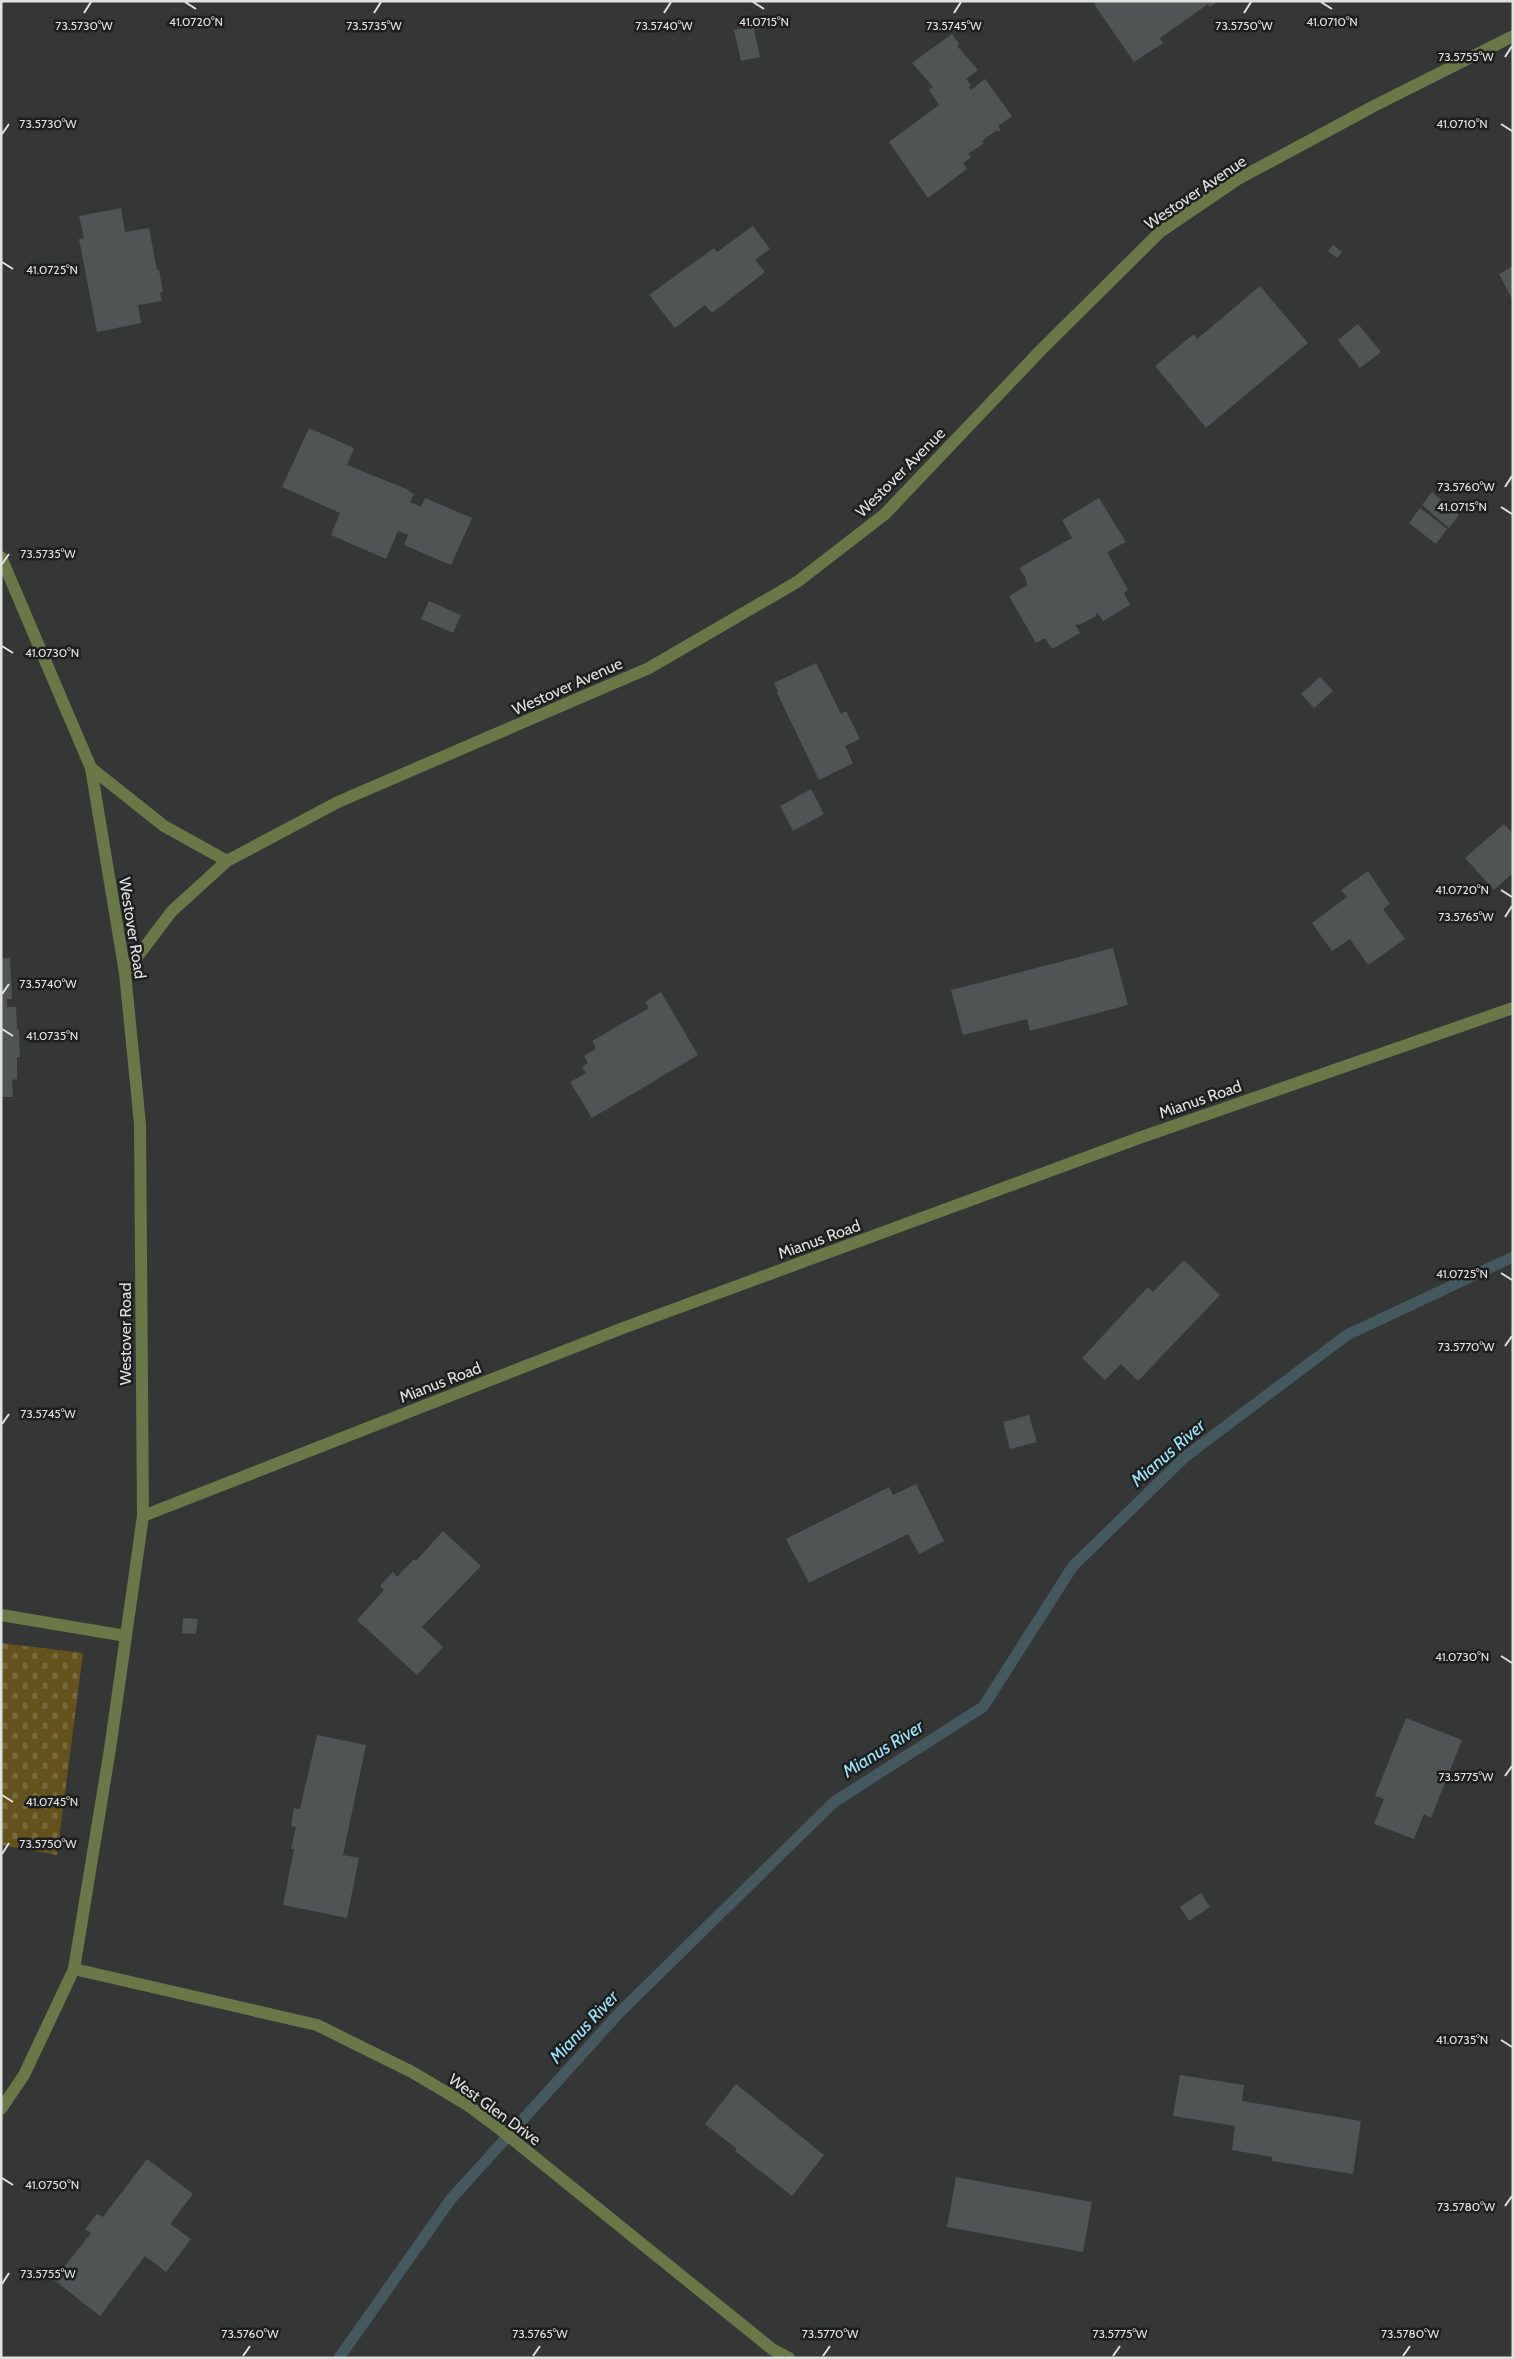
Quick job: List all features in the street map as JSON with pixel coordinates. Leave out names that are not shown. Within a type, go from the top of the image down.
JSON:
[{"type":"street","name":"Westover Avenue","points":[[124,973],[172,911],[227,861],[338,802],[648,668],[797,582],[885,514],[1039,352],[1160,232],[1238,179],[1374,106],[1513,36]]},
{"type":"street","name":"Westover Road","points":[[1,557],[91,768],[124,973],[140,1124],[143,1516],[110,1749],[74,1969],[24,2075],[1,2109]]},
{"type":"street","points":[[91,768],[164,826],[227,861]]},
{"type":"street","name":"Mianus Road","points":[[143,1516],[632,1325],[1139,1138],[1513,1008]]},
{"type":"street","points":[[1,1615],[126,1636]]},
{"type":"street","name":"West Glen Drive","points":[[74,1969],[217,2000],[317,2025],[412,2072],[466,2104],[772,2350],[789,2358]]},
{"type":"green space","points":[[1,1643],[83,1653],[57,1855],[1,1845]]},
{"type":"building","points":[[1098,1],[1219,1],[1210,7],[1208,4],[1160,38],[1163,43],[1134,62],[1094,4]]},
{"type":"building","points":[[753,25],[760,57],[741,61],[734,30]]},
{"type":"building","points":[[952,34],[959,44],[957,46],[978,70],[966,79],[971,85],[969,87],[971,90],[985,79],[1012,116],[998,126],[1001,130],[998,132],[997,130],[982,141],[984,143],[968,154],[971,157],[963,163],[967,169],[928,198],[889,142],[939,105],[929,90],[933,87],[912,63]]},
{"type":"building","points":[[121,208],[125,232],[149,228],[163,292],[160,293],[162,301],[138,305],[141,323],[97,332],[79,239],[84,238],[79,216]]},
{"type":"building","points":[[753,226],[770,249],[755,260],[765,272],[712,313],[705,305],[675,328],[649,295],[714,248],[717,252]]},
{"type":"building","points":[[1333,245],[1342,252],[1337,258],[1328,251]]},
{"type":"building","points":[[1513,266],[1513,301],[1499,274]]},
{"type":"building","points":[[1260,286],[1308,343],[1206,428],[1155,366],[1194,334],[1197,339]]},
{"type":"building","points":[[1358,324],[1381,352],[1360,368],[1338,340]]},
{"type":"building","points":[[309,428],[354,448],[347,465],[409,490],[414,494],[410,502],[421,507],[425,498],[472,518],[451,565],[404,545],[408,535],[398,531],[386,559],[331,535],[340,513],[282,487]]},
{"type":"building","points":[[1432,492],[1459,515],[1449,528],[1422,505]]},
{"type":"building","points":[[1099,498],[1126,542],[1107,552],[1128,590],[1124,593],[1130,605],[1103,621],[1097,612],[1096,616],[1079,625],[1075,624],[1080,633],[1052,649],[1045,638],[1036,643],[1009,596],[1028,585],[1026,578],[1019,568],[1072,538],[1062,520]]},
{"type":"building","points":[[1420,508],[1447,529],[1436,544],[1409,523]]},
{"type":"building","points":[[429,601],[461,615],[453,633],[421,619]]},
{"type":"building","points":[[816,663],[841,714],[846,711],[860,739],[845,746],[853,763],[819,780],[774,683]]},
{"type":"building","points":[[1320,677],[1333,691],[1314,708],[1301,694]]},
{"type":"building","points":[[811,789],[824,814],[793,831],[780,806]]},
{"type":"building","points":[[1504,824],[1513,834],[1513,873],[1494,890],[1465,858]]},
{"type":"building","points":[[1368,871],[1390,904],[1383,909],[1405,939],[1368,965],[1350,939],[1332,951],[1312,923],[1347,897],[1341,890]]},
{"type":"building","points":[[1113,948],[1128,1005],[1030,1031],[1027,1019],[963,1035],[951,990]]},
{"type":"building","points":[[1,958],[10,958],[12,999],[7,999],[7,1007],[16,1007],[17,1030],[19,1030],[20,1057],[17,1057],[17,1079],[12,1080],[13,1097],[1,1097]]},
{"type":"building","points":[[661,992],[698,1055],[592,1118],[570,1082],[586,1073],[582,1067],[588,1063],[584,1056],[596,1049],[592,1041],[649,1008],[645,1002]]},
{"type":"building","points":[[1184,1260],[1220,1295],[1138,1381],[1121,1364],[1105,1380],[1082,1358],[1148,1287],[1153,1292]]},
{"type":"building","points":[[1029,1415],[1037,1442],[1010,1449],[1003,1422]]},
{"type":"building","points":[[916,1484],[944,1541],[919,1554],[908,1534],[809,1583],[786,1539],[889,1487],[893,1495]]},
{"type":"building","points":[[443,1531],[481,1566],[422,1627],[443,1647],[417,1675],[357,1620],[384,1590],[380,1586],[393,1572],[397,1577],[414,1559],[416,1561]]},
{"type":"building","points":[[183,1618],[198,1619],[196,1634],[182,1633]]},
{"type":"building","points":[[1406,1718],[1462,1740],[1431,1818],[1424,1814],[1414,1839],[1374,1824],[1384,1799],[1375,1796]]},
{"type":"building","points":[[317,1735],[366,1745],[343,1855],[359,1858],[347,1918],[283,1905],[294,1849],[291,1849],[296,1827],[291,1826],[294,1808],[300,1809]]},
{"type":"building","points":[[1201,1893],[1210,1907],[1189,1921],[1180,1907]]},
{"type":"building","points":[[1180,2075],[1244,2085],[1242,2101],[1361,2121],[1353,2174],[1272,2161],[1272,2157],[1232,2150],[1235,2126],[1173,2116]]},
{"type":"building","points":[[736,2084],[824,2155],[792,2196],[735,2151],[737,2149],[705,2124]]},
{"type":"building","points":[[147,2159],[193,2194],[170,2224],[191,2239],[166,2272],[145,2256],[100,2316],[54,2280],[91,2233],[85,2229],[97,2214],[103,2217]]},
{"type":"building","points":[[956,2177],[1092,2202],[1083,2252],[947,2227]]},
{"type":"waterway","name":"Mianus River","points":[[339,2358],[451,2199],[620,2012],[834,1802],[983,1707],[1073,1566],[1186,1456],[1347,1335],[1513,1257]]}]
